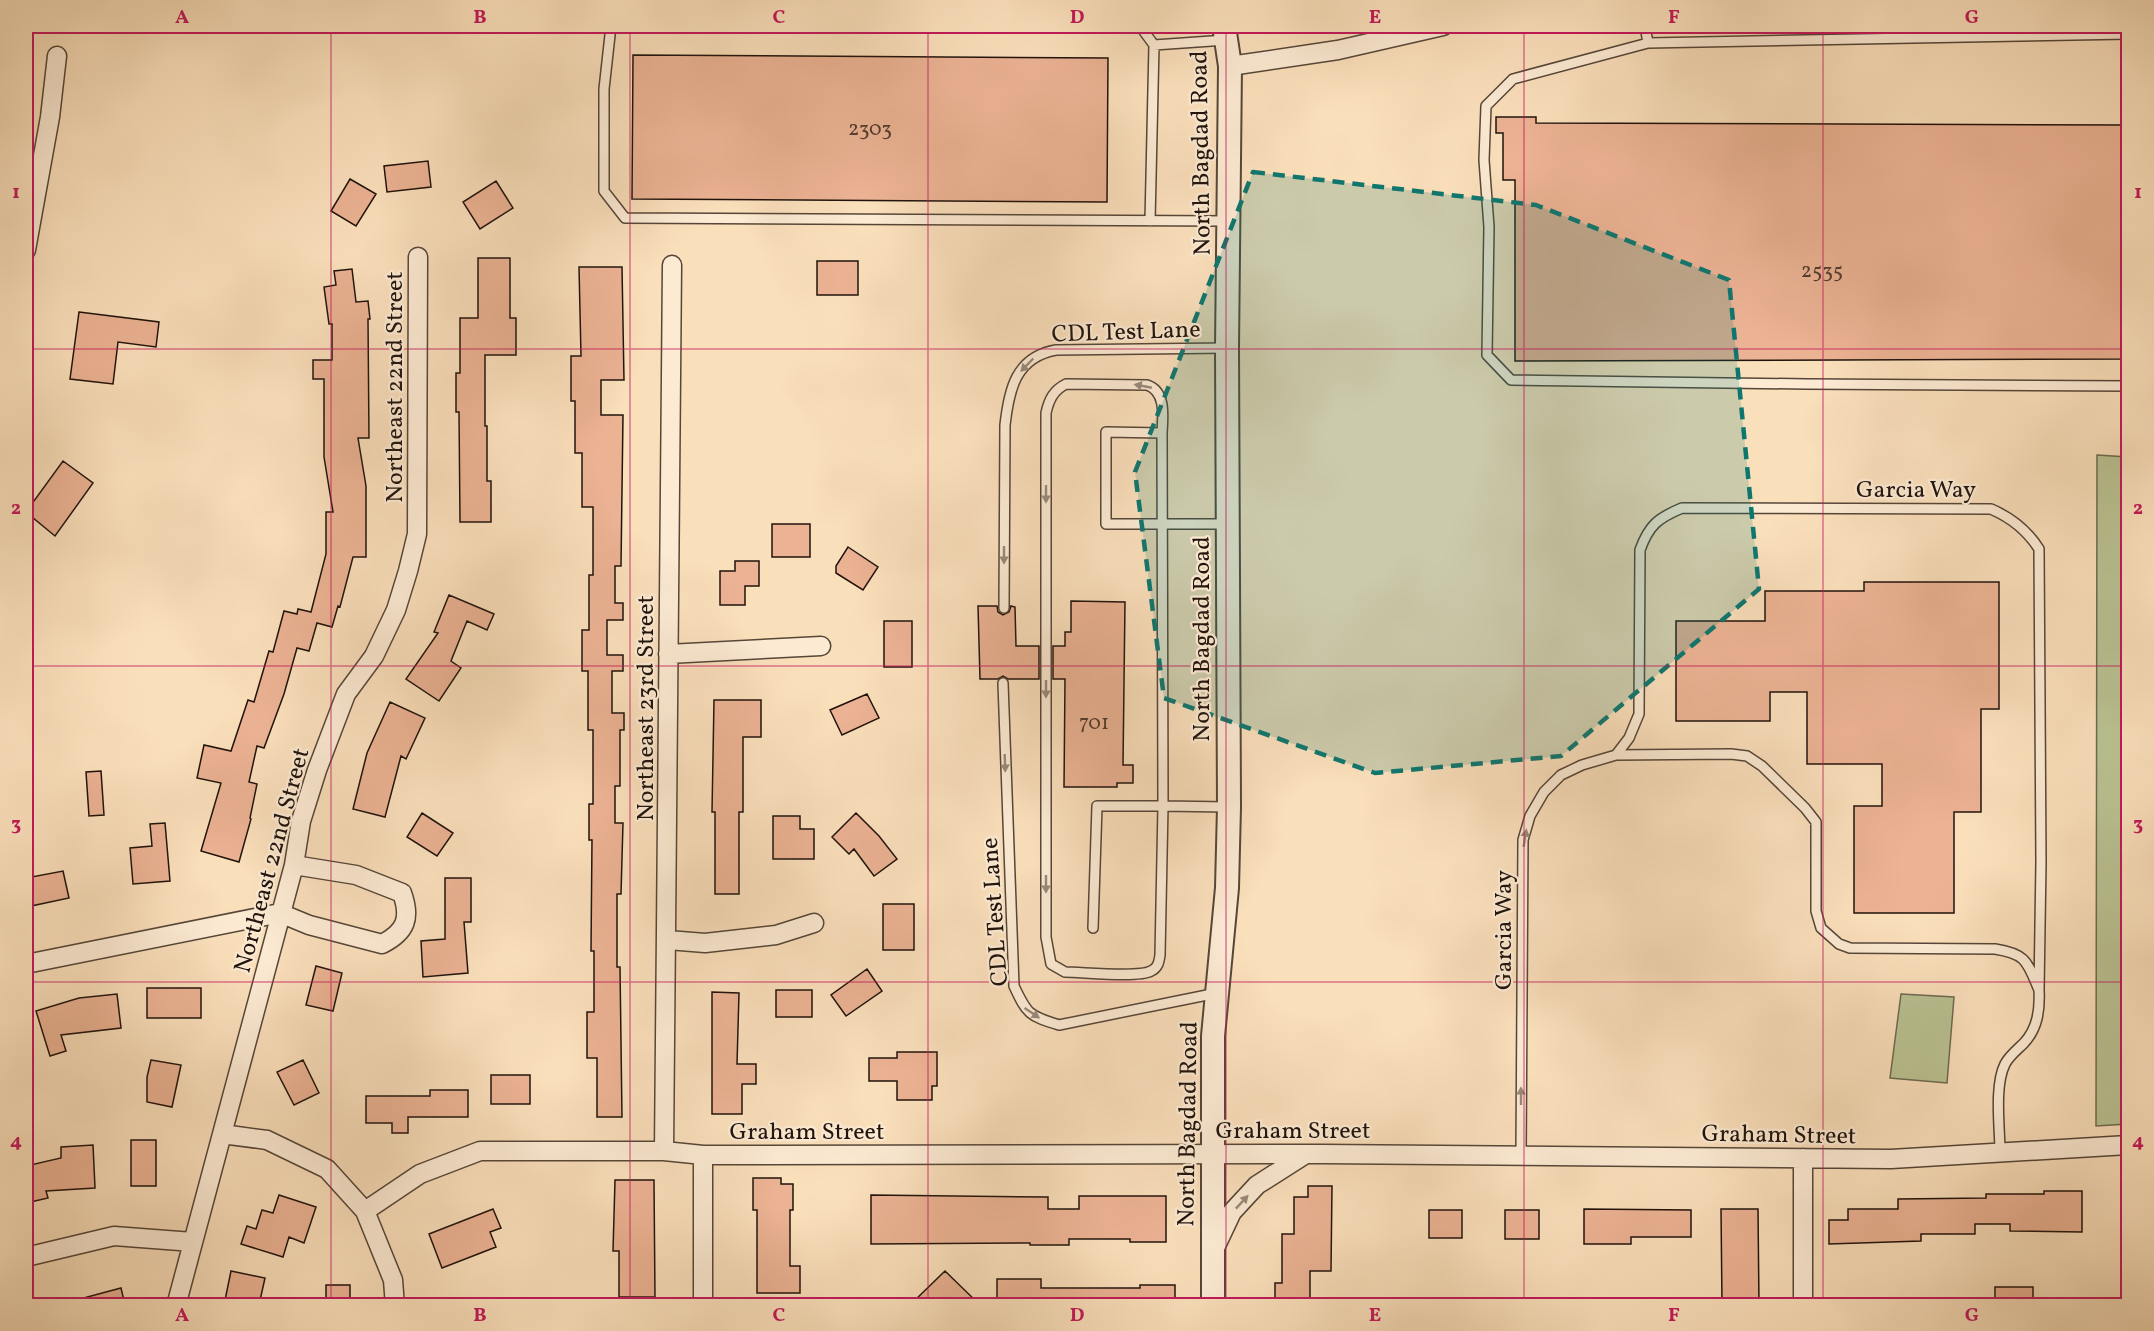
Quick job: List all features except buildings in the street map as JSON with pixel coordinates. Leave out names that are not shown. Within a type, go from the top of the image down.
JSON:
[{"type":"street","points":[[1230,66],[1338,50],[1443,26]]},
{"type":"street","name":"North Bagdad Road","points":[[1213,1305],[1213,1036],[1227,888],[1229,807],[1227,348],[1230,66],[1225,33]]},
{"type":"street","points":[[26,250],[50,117],[57,56]]},
{"type":"street","name":"Northeast 22nd Street","points":[[176,1305],[294,865],[301,821],[317,770],[346,694],[374,656],[396,610],[417,534],[418,256]]},
{"type":"street","name":"Northeast 23rd Street","points":[[664,1151],[668,940],[672,265]]},
{"type":"street","points":[[668,654],[821,646]]},
{"type":"street","points":[[26,964],[280,913],[309,926],[382,944],[395,937],[404,926],[406,905],[402,893],[356,875],[294,865]]},
{"type":"street","points":[[668,940],[705,943],[776,935],[814,923]]},
{"type":"street","points":[[222,1134],[267,1140],[327,1169],[365,1211],[393,1280],[395,1305]]},
{"type":"street","name":"Graham Street","points":[[365,1211],[420,1174],[480,1151],[664,1151],[703,1155],[1308,1154],[1891,1159],[2128,1145]]},
{"type":"street","name":"North Bagdad Road","points":[[1213,1252],[1232,1212],[1257,1185],[1308,1154]]},
{"type":"street","points":[[703,1155],[703,1305]]},
{"type":"street","points":[[1803,1158],[1803,1305]]},
{"type":"street","points":[[26,1257],[114,1236],[193,1242]]},
{"type":"lane","points":[[611,26],[604,89],[604,191],[625,218],[1229,221]]},
{"type":"lane","points":[[1140,26],[1154,45],[1150,221]]},
{"type":"lane","points":[[1645,26],[1648,43]]},
{"type":"lane","points":[[1977,26],[1977,37]]},
{"type":"lane","points":[[1154,45],[1225,33]]},
{"type":"lane","points":[[2128,34],[1648,43],[1513,79],[1486,106],[1484,160],[1489,227],[1487,356],[1511,380],[2128,386]]},
{"type":"lane","name":"CDL Test Lane","points":[[1004,608],[1005,425],[1008,399],[1016,377],[1028,362],[1040,353],[1056,350],[1227,348]]},
{"type":"lane","points":[[1066,384],[1147,385],[1152,386],[1160,395],[1163,409],[1162,433],[1163,806],[1159,963],[1156,968],[1143,974],[1065,972],[1051,964],[1046,937],[1046,413],[1052,395],[1066,384]]},
{"type":"lane","points":[[1162,433],[1106,432],[1106,524],[1228,524]]},
{"type":"lane","name":"Garcia Way","points":[[1616,755],[1629,738],[1639,714],[1640,550],[1646,534],[1658,520],[1668,514],[1682,508],[1991,509],[2003,514],[2031,535],[2039,549],[2040,1006],[2034,1028],[2027,1040],[2006,1062],[2001,1077],[2000,1153]]},
{"type":"lane","name":"CDL Test Lane","points":[[1003,683],[1014,986],[1025,1010],[1038,1018],[1059,1025],[1217,993]]},
{"type":"lane","name":"Garcia Way","points":[[1521,1155],[1523,840],[1530,816],[1544,792],[1561,775],[1582,765],[1616,755],[1731,754],[1747,756],[1762,766],[1816,822],[1816,911],[1821,928],[1839,944],[1850,948],[1995,949],[2013,952],[2026,961],[2039,990]]},
{"type":"lane","points":[[1093,928],[1097,806],[1229,807]]},
{"type":"highlighted area","points":[[1253,172],[1536,205],[1729,280],[1759,589],[1561,756],[1375,773],[1164,698],[1135,472]]},
{"type":"green space","points":[[2097,455],[2128,457],[2128,1124],[2096,1126]]},
{"type":"green space","points":[[1901,994],[1954,997],[1947,1083],[1890,1078]]}]
